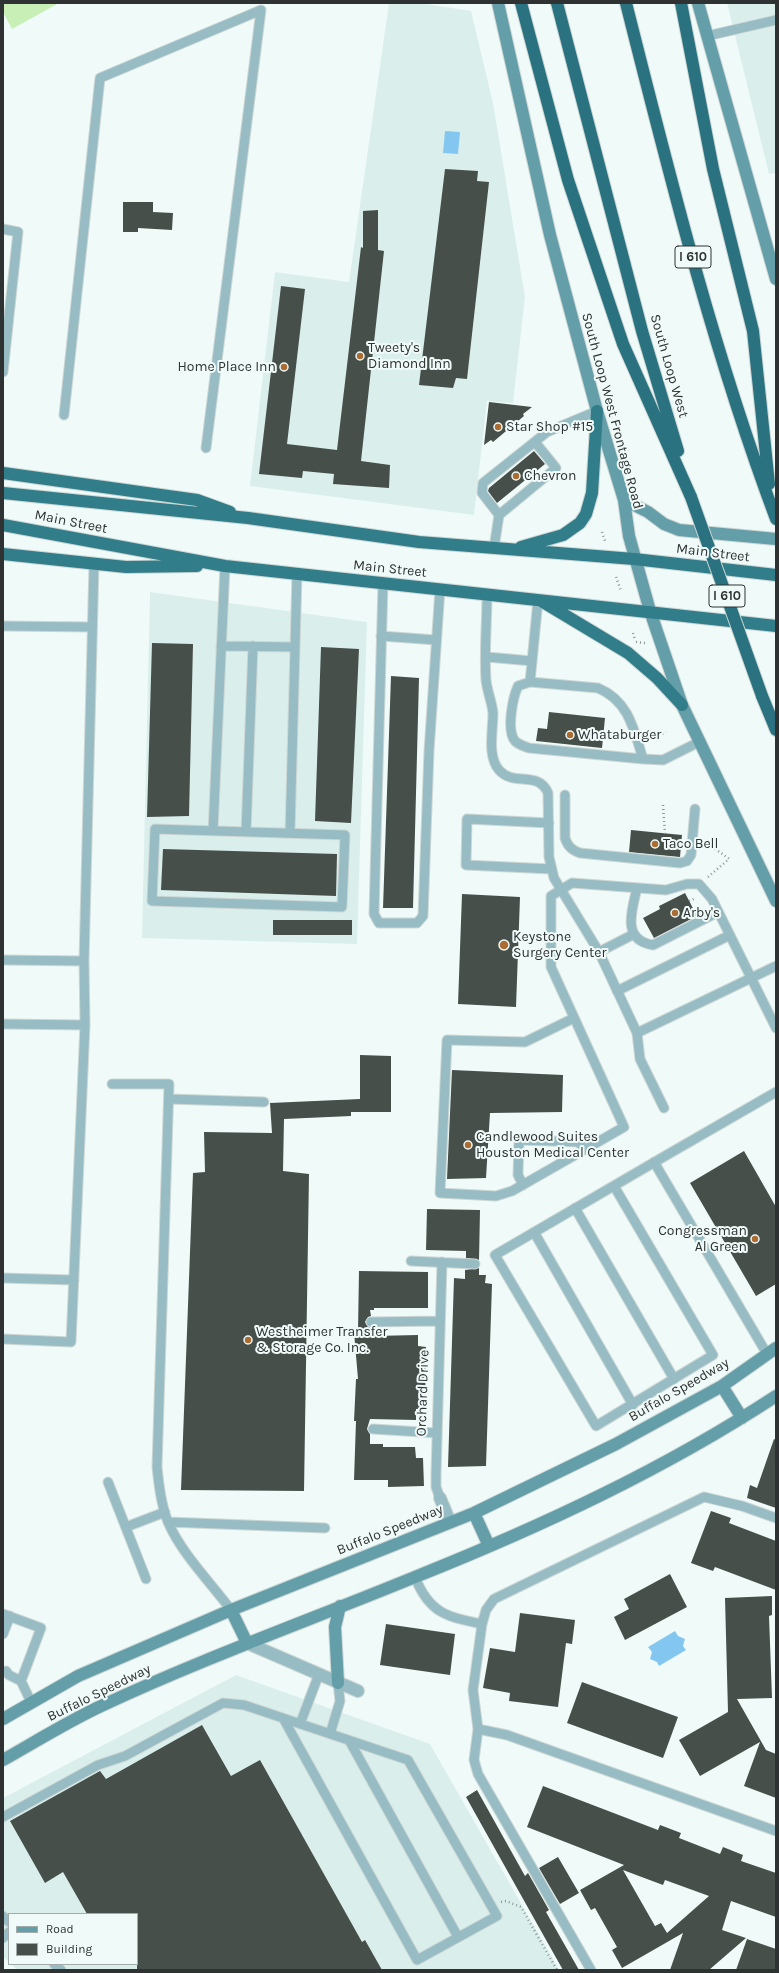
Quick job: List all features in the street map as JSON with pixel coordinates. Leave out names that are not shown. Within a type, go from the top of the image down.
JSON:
[{"type":"highway","points":[[521,3],[568,180],[623,344],[691,497]]},
{"type":"highway","name":"South Loop West","points":[[557,3],[636,309],[691,497],[762,696],[776,730]]},
{"type":"highway","name":"I 610","points":[[626,3],[674,192],[719,351],[776,519]]},
{"type":"highway","points":[[681,3],[713,169],[752,331],[772,507]]},
{"type":"highway","points":[[513,549],[562,535],[580,523],[586,514],[592,493],[597,412]]},
{"type":"highway","points":[[3,473],[197,500],[248,518]]},
{"type":"highway","name":"Main Street","points":[[3,493],[248,518],[419,542],[634,559],[776,576]]},
{"type":"highway","name":"Main Street","points":[[3,524],[225,566],[650,611],[776,626]]},
{"type":"highway","points":[[3,554],[126,567],[225,566]]},
{"type":"highway","points":[[538,600],[628,653],[657,678],[682,704]]},
{"type":"main road","name":"South Loop West Frontage Road","points":[[498,3],[550,235],[597,412],[624,500],[628,531],[634,559],[650,611],[682,704],[776,901]]},
{"type":"main road","points":[[698,3],[775,274]]},
{"type":"main road","points":[[624,500],[648,512],[664,524],[679,530],[776,539]]},
{"type":"main road","name":"Buffalo Speedway","points":[[3,1718],[78,1676],[231,1610],[474,1513],[616,1444],[722,1386],[771,1351]]},
{"type":"main road","points":[[722,1386],[742,1418]]},
{"type":"main road","name":"Buffalo Speedway","points":[[3,1760],[99,1707],[247,1643],[416,1577],[489,1546],[611,1490],[703,1441],[776,1396]]},
{"type":"main road","points":[[474,1513],[489,1546]]},
{"type":"main road","points":[[338,1683],[335,1627],[340,1606]]},
{"type":"main road","points":[[231,1610],[247,1643]]},
{"type":"street","name":"Orchard Drive","points":[[440,1498],[450,1522]]},
{"type":"street","points":[[247,1643],[358,1691]]},
{"type":"lane","points":[[64,415],[100,78],[261,10],[206,448]]},
{"type":"lane","points":[[707,36],[776,20]]},
{"type":"lane","points":[[3,229],[18,232],[3,372]]},
{"type":"lane","points":[[494,548],[498,515],[482,493],[483,483],[548,432],[597,412]]},
{"type":"lane","points":[[498,515],[556,468],[535,442]]},
{"type":"lane","points":[[3,1339],[72,1342],[85,1024],[84,961],[94,564]]},
{"type":"lane","points":[[213,831],[225,566]]},
{"type":"lane","points":[[290,833],[297,574]]},
{"type":"lane","points":[[383,583],[374,914],[379,923],[416,923],[423,916],[429,751],[440,589]]},
{"type":"lane","points":[[487,594],[486,680],[493,712],[492,752],[495,764],[500,771],[512,778],[536,780],[545,786],[548,793],[549,857],[554,878],[599,952],[637,1033],[640,1058],[664,1108]]},
{"type":"lane","points":[[530,682],[538,600]]},
{"type":"lane","points":[[3,626],[92,627]]},
{"type":"lane","points":[[381,636],[436,640]]},
{"type":"lane","points":[[221,646],[295,648]]},
{"type":"lane","points":[[246,832],[253,646]]},
{"type":"lane","points":[[486,657],[532,661]]},
{"type":"lane","points":[[643,759],[627,711],[606,691],[598,688],[530,682],[518,686],[514,694],[512,705],[511,732],[515,740],[520,745],[529,748],[643,759],[662,760],[699,742]]},
{"type":"lane","points":[[565,795],[565,838],[568,845],[573,850],[580,853],[680,863],[691,855],[695,809]]},
{"type":"lane","points":[[549,822],[467,819],[466,865],[552,869]]},
{"type":"lane","points":[[155,829],[213,831],[345,835],[342,907],[152,901],[155,829]]},
{"type":"lane","points":[[574,1018],[526,1042],[447,1040],[440,1193],[496,1196],[512,1191],[624,1127],[551,967],[551,896],[560,889],[572,883],[666,890],[687,884],[699,884],[706,891],[718,912],[776,1028]]},
{"type":"lane","points":[[637,888],[630,918],[636,938],[645,944],[653,945],[718,912]]},
{"type":"lane","points":[[599,952],[634,934]]},
{"type":"lane","points":[[617,991],[730,935]]},
{"type":"lane","points":[[3,960],[84,961]]},
{"type":"lane","points":[[637,1033],[776,966]]},
{"type":"lane","points":[[3,1024],[85,1024]]},
{"type":"lane","points":[[112,1084],[170,1084],[157,1467],[160,1494],[168,1522],[183,1548],[231,1610]]},
{"type":"lane","points":[[614,1186],[713,1355],[596,1426],[495,1255],[654,1162],[775,1095]]},
{"type":"lane","points":[[169,1099],[264,1102]]},
{"type":"lane","points":[[523,1185],[518,1176],[519,1140],[579,1142],[584,1150]]},
{"type":"lane","points":[[654,1162],[771,1351]]},
{"type":"lane","points":[[575,1208],[674,1378]]},
{"type":"lane","points":[[534,1232],[632,1404]]},
{"type":"lane","points":[[411,1260],[475,1264]]},
{"type":"lane","name":"Orchard Drive","points":[[440,1498],[436,1488],[436,1474],[442,1262]]},
{"type":"lane","points":[[3,1278],[74,1280]]},
{"type":"lane","points":[[371,1322],[440,1321]]},
{"type":"lane","points":[[373,1429],[437,1433]]},
{"type":"lane","points":[[108,1482],[146,1579]]},
{"type":"lane","points":[[591,1970],[478,1774],[474,1760],[478,1729],[473,1690],[482,1624],[486,1610],[494,1599],[704,1497],[742,1506],[776,1518]]},
{"type":"lane","points":[[126,1527],[165,1512]]},
{"type":"lane","points":[[168,1522],[325,1528]]},
{"type":"lane","points":[[416,1577],[421,1592],[439,1610],[451,1618],[482,1624]]},
{"type":"lane","points":[[3,1634],[6,1615],[41,1628],[21,1681]]},
{"type":"lane","points":[[6,1671],[9,1675],[21,1681],[31,1702]]},
{"type":"lane","points":[[300,1724],[318,1674]]},
{"type":"lane","points":[[330,1734],[340,1700],[338,1683]]},
{"type":"lane","points":[[3,1817],[98,1765],[126,1756],[223,1703],[244,1705],[283,1718],[300,1724],[408,1760],[496,1916],[417,1960],[283,1718]]},
{"type":"lane","points":[[478,1729],[507,1735],[776,1831]]},
{"type":"lane","points":[[349,1740],[458,1937]]},
{"type":"path","points":[[602,532],[604,541]]},
{"type":"path","points":[[616,577],[621,591]]},
{"type":"path","points":[[636,642],[645,643]]},
{"type":"path","points":[[663,806],[665,834]]},
{"type":"path","points":[[693,834],[731,860]]},
{"type":"path","points":[[490,1904],[506,1901],[521,1907],[557,1970]]},
{"type":"shaded area","points":[[389,3],[420,3],[471,11],[493,103],[525,297],[513,403],[487,401],[474,515],[250,486],[275,272],[349,282]]},
{"type":"shaded area","points":[[727,3],[776,3],[776,173],[769,174]]},
{"type":"shaded area","points":[[150,592],[367,622],[357,944],[142,938]]},
{"type":"shaded area","points":[[236,1675],[430,1744],[559,1970],[17,1970],[12,1965],[138,1965],[138,1913],[8,1913],[8,1961],[3,1957],[3,1798]]},
{"type":"green space","points":[[3,3],[59,3],[12,29],[3,12]]},
{"type":"water","points":[[445,131],[460,132],[458,154],[443,153]]},
{"type":"water","points":[[675,1631],[678,1636],[685,1639],[683,1646],[686,1650],[659,1666],[657,1662],[650,1659],[652,1652],[648,1647]]},
{"type":"building","points":[[445,169],[478,171],[477,181],[489,182],[467,379],[456,378],[453,388],[419,385]]},
{"type":"building","points":[[123,202],[153,202],[153,212],[173,213],[172,230],[138,228],[138,232],[123,232]]},
{"type":"building","points":[[378,210],[378,250],[384,251],[361,461],[390,465],[389,488],[333,484],[334,474],[303,471],[302,478],[259,474],[281,286],[305,289],[287,444],[337,450],[361,247],[363,248],[363,211]]},
{"type":"building","name":"Star Shop #15","points":[[489,402],[532,407],[523,414],[524,416],[493,442],[491,440],[484,445]]},
{"type":"building","name":"Chevron","points":[[534,451],[545,464],[497,503],[488,491],[489,488]]},
{"type":"building","points":[[152,643],[193,644],[189,816],[147,817]]},
{"type":"building","points":[[321,647],[359,649],[351,823],[315,821]]},
{"type":"building","points":[[391,676],[419,678],[413,908],[383,908]]},
{"type":"building","name":"Whataburger","points":[[549,712],[605,718],[602,748],[536,741],[538,728],[547,729]]},
{"type":"building","name":"Taco Bell","points":[[631,830],[682,835],[680,857],[629,852]]},
{"type":"building","points":[[163,849],[337,854],[336,896],[161,890]]},
{"type":"building","points":[[685,893],[697,916],[654,938],[643,918],[660,909],[659,906]]},
{"type":"building","points":[[462,894],[520,897],[516,1007],[458,1004]]},
{"type":"building","points":[[273,920],[352,920],[352,935],[273,935]]},
{"type":"building","points":[[360,1055],[391,1056],[391,1112],[351,1112],[351,1116],[284,1119],[283,1171],[309,1174],[304,1491],[181,1490],[193,1173],[205,1172],[204,1132],[272,1133],[270,1103],[360,1099]]},
{"type":"building","name":"Candlewood Suites Houston Medical Center","points":[[452,1070],[563,1075],[562,1112],[490,1113],[486,1178],[447,1179]]},
{"type":"building","points":[[744,1151],[776,1207],[776,1284],[756,1296],[690,1183]]},
{"type":"building","points":[[427,1209],[480,1210],[479,1260],[466,1258],[466,1251],[426,1250]]},
{"type":"building","points":[[479,1268],[479,1275],[486,1275],[485,1283],[492,1284],[486,1466],[448,1467],[454,1278],[465,1279],[465,1270]]},
{"type":"building","points":[[359,1271],[428,1272],[428,1308],[374,1308],[374,1310],[370,1310],[371,1316],[368,1317],[365,1322],[368,1327],[372,1328],[373,1336],[418,1335],[418,1346],[426,1347],[425,1409],[416,1409],[416,1420],[370,1419],[367,1429],[370,1434],[370,1444],[383,1444],[383,1447],[415,1447],[416,1458],[423,1458],[424,1486],[388,1487],[388,1480],[354,1480],[356,1421],[354,1421],[356,1379],[358,1379],[354,1332],[358,1331]]},
{"type":"building","points":[[774,1439],[776,1440],[776,1508],[747,1498],[750,1485],[757,1488]]},
{"type":"building","points":[[711,1511],[731,1518],[729,1523],[776,1541],[776,1590],[715,1567],[713,1571],[691,1563]]},
{"type":"building","points":[[670,1574],[687,1607],[625,1640],[614,1617],[629,1609],[624,1599]]},
{"type":"building","points":[[772,1596],[772,1615],[769,1616],[772,1698],[737,1699],[766,1750],[776,1754],[776,1798],[744,1786],[760,1742],[700,1776],[679,1740],[728,1712],[725,1598]]},
{"type":"building","points":[[520,1613],[575,1620],[572,1644],[566,1643],[558,1707],[509,1701],[510,1693],[483,1688],[490,1648],[515,1652]]},
{"type":"building","points":[[386,1624],[455,1634],[450,1675],[380,1665]]},
{"type":"building","points":[[582,1682],[678,1717],[663,1758],[567,1723]]},
{"type":"building","points":[[202,1725],[231,1776],[260,1760],[362,1942],[365,1940],[382,1970],[137,1970],[138,1913],[86,1913],[63,1872],[45,1883],[10,1821],[100,1771],[106,1779]]},
{"type":"building","points":[[543,1786],[658,1830],[660,1825],[681,1833],[679,1838],[720,1854],[723,1847],[743,1855],[741,1861],[776,1873],[776,1917],[731,1901],[722,1930],[746,1938],[709,1970],[670,1970],[683,1933],[622,1968],[612,1950],[617,1947],[595,1908],[591,1910],[580,1890],[624,1865],[527,1827]],"holes":[[[623,1870],[663,1885],[665,1880],[709,1896],[667,1933],[661,1923],[655,1926]]]},
{"type":"building","points":[[477,1790],[525,1876],[528,1873],[549,1910],[546,1912],[579,1970],[563,1970],[466,1797]]},
{"type":"building","points":[[558,1857],[579,1893],[560,1904],[539,1868]]},
{"type":"building","points":[[747,1939],[776,1949],[776,1970],[736,1970]]},
{"type":"place","name":"Tweety's Diamond Inn","points":[[360,356]]},
{"type":"place","name":"Home Place Inn","points":[[284,367]]},
{"type":"place","name":"Star Shop #15","points":[[498,427]]},
{"type":"place","name":"Chevron","points":[[516,476]]},
{"type":"place","name":"Whataburger","points":[[570,735]]},
{"type":"place","name":"Taco Bell","points":[[655,844]]},
{"type":"place","name":"Arby's","points":[[675,913]]},
{"type":"place","name":"Keystone Surgery Center","points":[[504,945]]},
{"type":"place","name":"Candlewood Suites Houston Medical Center","points":[[468,1145]]},
{"type":"place","name":"Congressman Al Green","points":[[755,1239]]},
{"type":"place","name":"Westheimer Transfer & Storage Co. Inc.","points":[[248,1340]]}]
